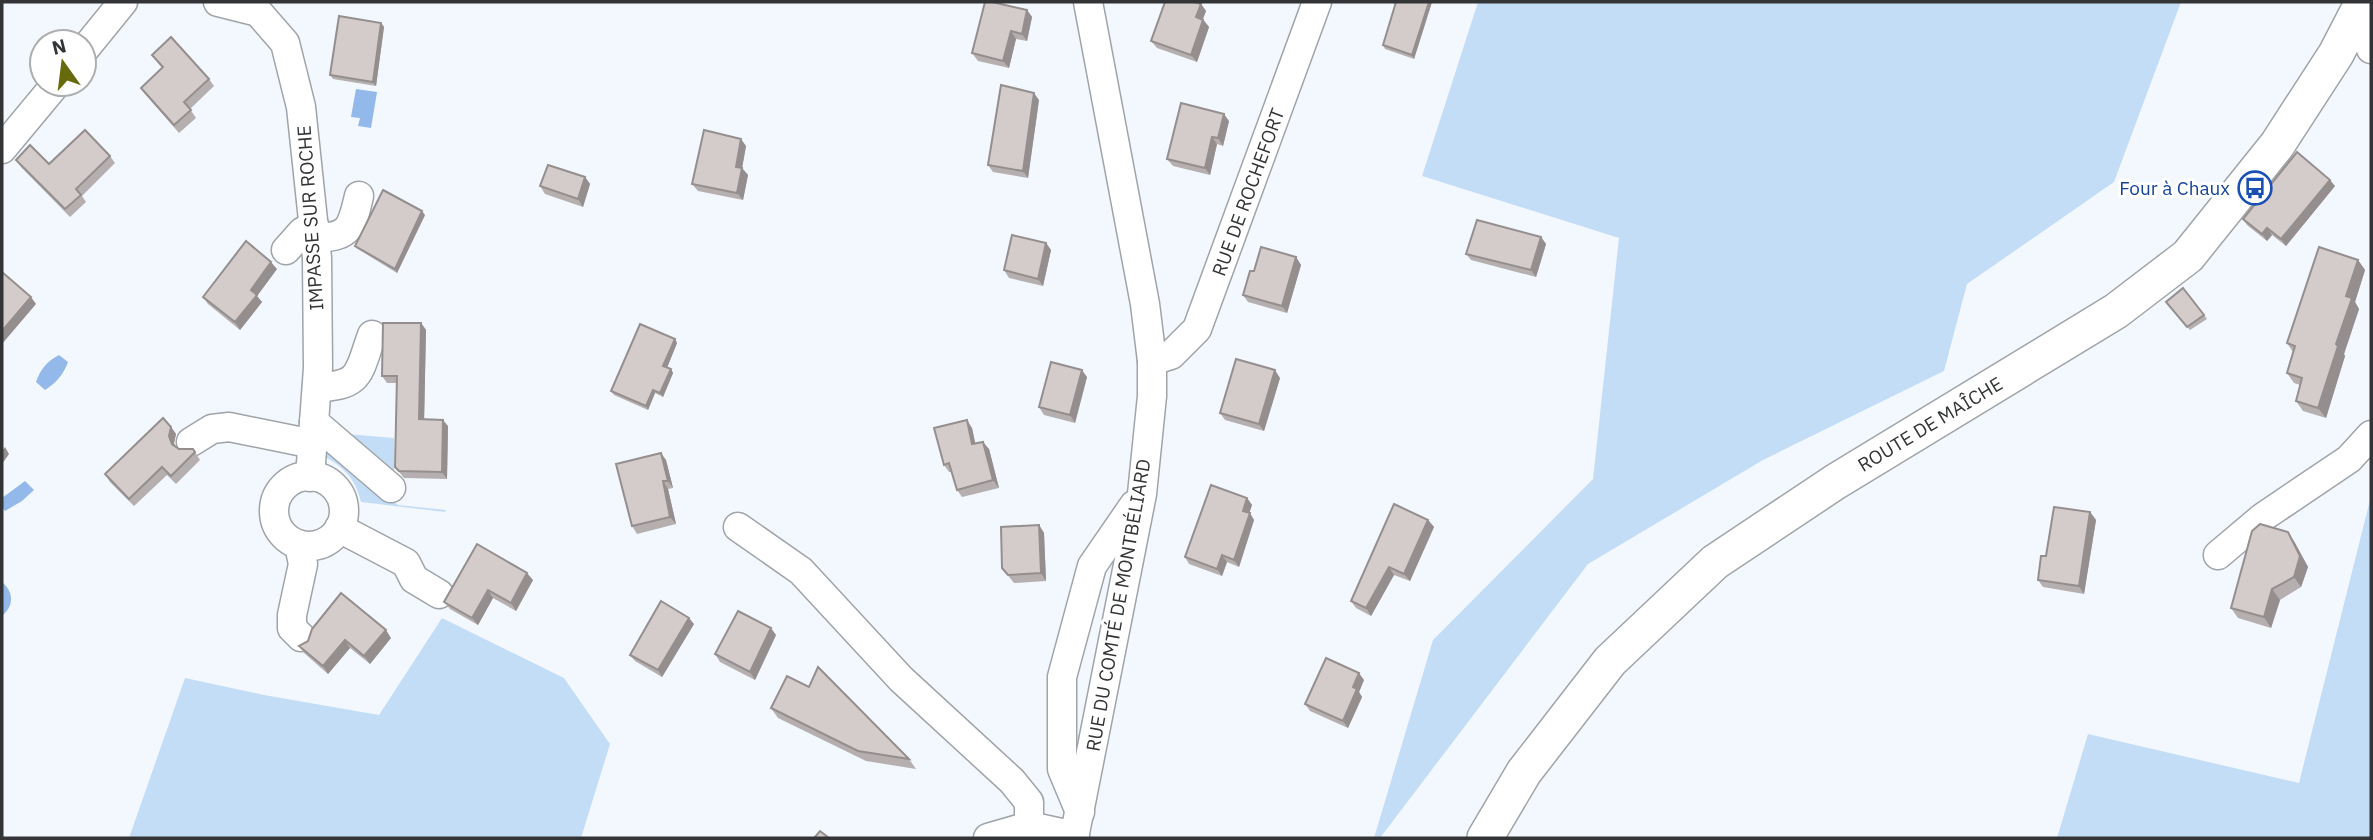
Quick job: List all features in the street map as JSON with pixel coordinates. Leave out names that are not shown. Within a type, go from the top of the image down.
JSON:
[{"type":"main road","name":"ROUTE DE MAÎCHE","points":[[1485,838],[1524,772],[1610,661],[1714,562],[1835,482],[2116,311],[2188,256],[2277,145],[2336,54],[2360,8]]},
{"type":"street","name":"IMPASSE SUR ROCHE","points":[[223,2],[258,12],[285,43],[301,107],[317,258],[317,387],[310,477]]},
{"type":"street","name":"RUE DU COMTÉ DE MONTBÉLIARD","points":[[1076,828],[1142,494],[1152,396],[1152,361],[1144,304],[1088,2]]},
{"type":"street","name":"RUE DE ROCHEFORT","points":[[1152,361],[1171,355],[1197,330],[1317,2]]},
{"type":"street","points":[[98,35],[128,3]]},
{"type":"street","points":[[2360,8],[2371,49]]},
{"type":"street","points":[[2,149],[44,98]]},
{"type":"street","points":[[286,250],[302,232],[314,231],[331,238],[343,234],[352,222],[359,196]]},
{"type":"street","points":[[317,387],[348,384],[357,377],[372,335]]},
{"type":"street","points":[[191,442],[212,429],[229,427],[314,433],[390,488]]},
{"type":"street","points":[[2218,555],[2263,517],[2350,459],[2371,435]]},
{"type":"street","points":[[310,477],[332,485],[339,494],[343,517],[339,528],[332,537],[310,546],[289,540],[281,532],[274,512],[281,490],[299,478],[310,477]]},
{"type":"street","points":[[988,838],[1029,825],[1076,828],[1062,769],[1062,677],[1093,566],[1142,494]]},
{"type":"street","points":[[738,527],[801,571],[901,679],[1012,780],[1029,802],[1029,825]]},
{"type":"street","points":[[339,528],[406,563],[414,579],[439,594]]},
{"type":"street","points":[[299,545],[303,564],[292,615],[292,628],[301,638]]},
{"type":"shaded area","points":[[1478,2],[2181,2],[2114,182],[1967,284],[1944,371],[1763,460],[1588,564],[1380,838],[1374,838],[1433,640],[1593,479],[1619,238],[1422,176]]},
{"type":"shaded area","points":[[347,434],[394,438],[394,479]]},
{"type":"shaded area","points":[[327,448],[398,505],[446,510],[445,512],[361,502],[349,476],[327,458]]},
{"type":"shaded area","points":[[2371,496],[2371,838],[2057,838],[2088,734],[2299,783]]},
{"type":"shaded area","points":[[442,618],[564,678],[610,744],[581,838],[129,838],[185,678],[379,715]]},
{"type":"water","points":[[356,89],[377,92],[371,128],[358,126],[360,118],[351,117]]},
{"type":"water","points":[[59,355],[68,362],[59,378],[45,390],[36,382],[42,370]]},
{"type":"water","points":[[25,481],[34,490],[5,511],[2,498]]},
{"type":"water","points":[[2,582],[9,590],[11,599],[9,608],[2,616]]},
{"type":"building","points":[[985,2],[1027,10],[1022,34],[1011,31],[1003,61],[972,53]]},
{"type":"building","points":[[1165,2],[1201,4],[1196,17],[1203,20],[1191,55],[1151,41]]},
{"type":"building","points":[[1396,2],[1429,2],[1412,55],[1383,45]]},
{"type":"building","points":[[339,16],[381,23],[373,82],[330,75]]},
{"type":"building","points":[[171,37],[209,79],[184,102],[191,110],[174,125],[141,88],[163,67],[152,55]]},
{"type":"building","points":[[1001,85],[1034,93],[1023,171],[988,165]]},
{"type":"building","points":[[1181,103],[1224,114],[1218,138],[1212,137],[1205,168],[1167,159]]},
{"type":"building","points":[[85,130],[110,156],[76,189],[81,195],[65,209],[16,160],[30,145],[49,164]]},
{"type":"building","points":[[704,130],[741,139],[736,167],[742,168],[737,193],[692,184]]},
{"type":"building","points":[[2297,152],[2330,180],[2281,239],[2267,228],[2262,234],[2243,219]]},
{"type":"building","points":[[548,165],[585,177],[578,199],[540,186]]},
{"type":"building","points":[[383,190],[422,211],[395,269],[355,246]]},
{"type":"building","points":[[1477,220],[1541,237],[1531,270],[1466,254]]},
{"type":"building","points":[[1012,235],[1046,243],[1038,279],[1004,270]]},
{"type":"building","points":[[246,241],[271,262],[251,290],[257,295],[235,322],[203,297]]},
{"type":"building","points":[[1261,247],[1296,257],[1282,306],[1243,295]]},
{"type":"building","points":[[2319,247],[2358,260],[2346,296],[2352,298],[2318,408],[2296,401],[2302,378],[2287,373],[2295,346],[2287,343]]},
{"type":"building","points":[[2,272],[31,297],[2,331]]},
{"type":"building","points":[[2183,288],[2204,315],[2187,327],[2166,302]]},
{"type":"building","points":[[383,323],[421,323],[419,419],[443,420],[442,472],[399,471],[395,467],[397,376],[382,376]]},
{"type":"building","points":[[640,324],[675,339],[663,366],[671,369],[660,393],[653,390],[646,406],[611,391]]},
{"type":"building","points":[[1236,359],[1275,370],[1259,424],[1220,413]]},
{"type":"building","points":[[1051,362],[1082,370],[1070,415],[1039,407]]},
{"type":"building","points":[[163,418],[171,427],[169,436],[172,444],[179,449],[193,449],[195,452],[171,476],[162,467],[129,499],[105,474]]},
{"type":"building","points":[[967,420],[972,444],[983,442],[993,480],[957,490],[949,463],[944,465],[934,428]]},
{"type":"building","points":[[661,453],[668,481],[663,481],[670,517],[632,526],[616,464]]},
{"type":"building","points":[[1211,485],[1247,498],[1243,511],[1250,513],[1234,560],[1222,555],[1217,569],[1185,557]]},
{"type":"building","points":[[1394,504],[1428,520],[1404,574],[1389,567],[1366,608],[1351,601]]},
{"type":"building","points":[[2054,507],[2090,512],[2079,586],[2038,580],[2041,556],[2046,556]]},
{"type":"building","points":[[2260,524],[2288,532],[2300,556],[2294,577],[2272,589],[2264,617],[2231,608],[2252,531]]},
{"type":"building","points":[[1039,525],[1041,573],[1008,575],[1002,568],[1001,527]]},
{"type":"building","points":[[477,544],[527,573],[511,603],[488,590],[472,618],[444,602]]},
{"type":"building","points":[[341,593],[386,630],[364,656],[345,640],[323,666],[299,646],[308,641],[312,629]]},
{"type":"building","points":[[661,601],[689,618],[658,670],[630,655]]},
{"type":"building","points":[[738,611],[771,628],[750,672],[715,654]]},
{"type":"building","points":[[1326,658],[1359,673],[1353,687],[1357,689],[1343,721],[1305,704]]},
{"type":"building","points":[[818,667],[909,759],[858,751],[771,708],[787,676],[809,687]]},
{"type":"building","points":[[820,831],[829,838],[814,838]]},
{"type":"place","name":"Four à Chaux","points":[[2255,188]]}]
